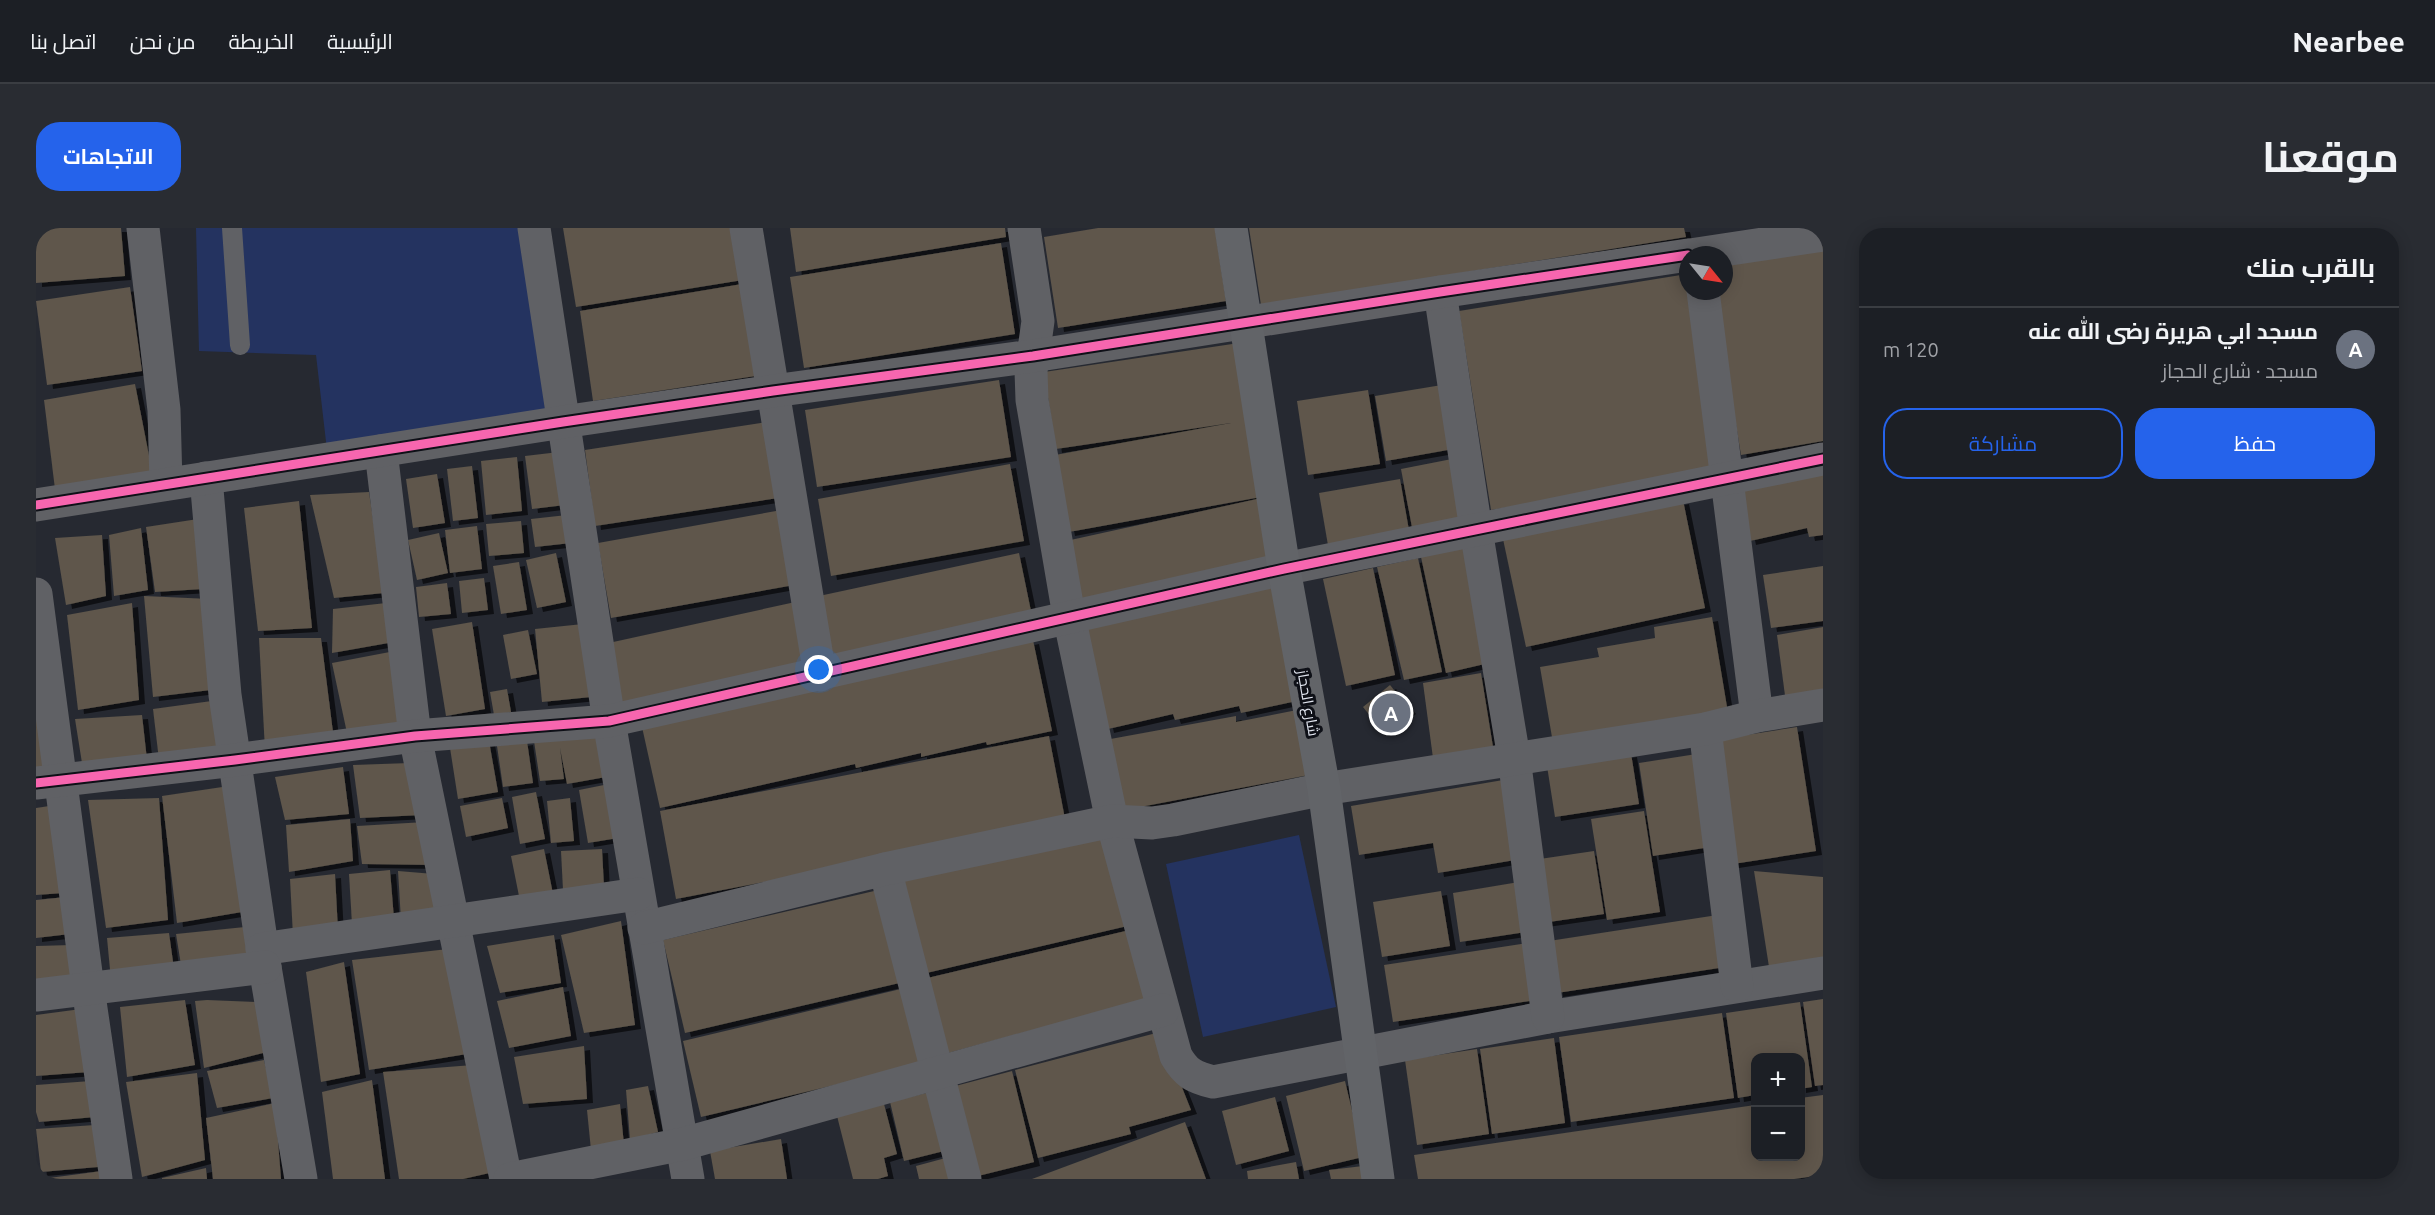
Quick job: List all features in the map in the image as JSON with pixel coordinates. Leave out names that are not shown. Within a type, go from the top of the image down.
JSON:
[{"type":"main road","name":"شارع الحجاز","points":[[1232,228],[1284,569],[1324,789],[1363,1054],[1378,1179]]},
{"type":"street","points":[[143,228],[164,410],[166,484]]},
{"type":"street","points":[[534,228],[609,721],[688,1179]]},
{"type":"street","points":[[746,228],[820,675]]},
{"type":"street","points":[[1024,228],[1038,321],[1031,371],[1032,400],[1069,616],[1112,821],[1176,1056],[1184,1069],[1197,1078],[1213,1082],[1548,1017],[1823,974]]},
{"type":"street","points":[[1722,246],[1823,235]]},
{"type":"street","points":[[36,505],[773,391],[1033,356],[1679,252]]},
{"type":"street","points":[[1440,292],[1514,758],[1548,1017]]},
{"type":"street","points":[[1704,300],[1757,716]]},
{"type":"street","points":[[381,451],[415,736],[506,1179]]},
{"type":"street","points":[[48,782],[415,736],[609,721],[1284,569],[1823,459]]},
{"type":"street","points":[[206,478],[225,695],[264,958],[302,1179]]},
{"type":"street","points":[[36,594],[48,782],[88,988],[116,1179]]},
{"type":"street","points":[[644,928],[885,870],[1112,821],[1152,823],[1324,789],[1705,729],[1757,716],[1823,705]]},
{"type":"street","points":[[1705,729],[1737,986]]},
{"type":"street","points":[[885,870],[965,1179]]},
{"type":"street","points":[[36,995],[264,958],[453,922],[638,894]]},
{"type":"street","points":[[510,1179],[683,1144],[1163,1010]]},
{"type":"lane","points":[[232,228],[240,345]]},
{"type":"shaded area","points":[[196,228],[520,228],[549,436],[328,459],[316,355],[199,351]]},
{"type":"shaded area","points":[[1299,835],[1336,1007],[1203,1037],[1166,864]]},
{"type":"building","points":[[36,228],[121,228],[125,276],[36,283]]},
{"type":"building","points":[[563,228],[735,228],[743,280],[576,307]]},
{"type":"building","points":[[790,228],[1005,228],[1006,237],[796,272]]},
{"type":"building","points":[[1098,228],[1215,228],[1226,301],[1058,328],[1044,237]]},
{"type":"building","points":[[1249,228],[1684,228],[1686,237],[1261,305]]},
{"type":"building","points":[[1001,243],[1015,334],[804,368],[790,277]]},
{"type":"building","points":[[1823,245],[1823,441],[1741,455],[1715,300],[1733,300],[1733,260]]},
{"type":"building","points":[[1679,275],[1679,300],[1691,300],[1718,472],[1491,510],[1459,311]]},
{"type":"building","points":[[748,283],[762,375],[593,401],[580,311]]},
{"type":"building","points":[[130,287],[142,371],[47,385],[36,301]]},
{"type":"building","points":[[1239,343],[1261,497],[1069,532],[1055,455],[1231,423],[1056,449],[1044,372]]},
{"type":"building","points":[[999,380],[1011,457],[817,487],[805,410]]},
{"type":"building","points":[[135,384],[152,471],[55,489],[44,400]]},
{"type":"building","points":[[1448,384],[1459,448],[1386,461],[1375,396]]},
{"type":"building","points":[[1368,390],[1380,464],[1308,475],[1297,401]]},
{"type":"building","points":[[774,421],[785,497],[595,526],[585,450]]},
{"type":"building","points":[[559,452],[565,505],[532,509],[525,456]]},
{"type":"building","points":[[517,457],[522,511],[486,515],[481,461]]},
{"type":"building","points":[[1457,458],[1471,527],[1414,538],[1401,469]]},
{"type":"building","points":[[1010,464],[1024,541],[831,576],[818,499]]},
{"type":"building","points":[[472,466],[478,518],[453,521],[447,469]]},
{"type":"building","points":[[1823,470],[1823,535],[1809,537],[1807,528],[1750,541],[1739,488]]},
{"type":"building","points":[[437,474],[445,523],[413,528],[406,479]]},
{"type":"building","points":[[1400,479],[1410,536],[1329,551],[1319,493]]},
{"type":"building","points":[[369,492],[384,593],[334,598],[310,495]]},
{"type":"building","points":[[1266,497],[1280,561],[1080,604],[1066,541]]},
{"type":"building","points":[[1683,500],[1705,608],[1526,647],[1503,539]]},
{"type":"building","points":[[299,501],[312,628],[258,631],[244,508]]},
{"type":"building","points":[[787,509],[800,584],[611,618],[598,543]]},
{"type":"building","points":[[567,515],[571,543],[535,547],[531,519]]},
{"type":"building","points":[[198,519],[203,589],[155,592],[146,527]]},
{"type":"building","points":[[521,521],[524,553],[489,556],[486,524]]},
{"type":"building","points":[[477,526],[482,569],[450,573],[445,530]]},
{"type":"building","points":[[141,528],[148,590],[114,596],[109,535]]},
{"type":"building","points":[[439,533],[448,573],[417,580],[408,540]]},
{"type":"building","points":[[102,535],[106,596],[66,605],[55,538]]},
{"type":"building","points":[[1465,548],[1489,663],[1446,673],[1421,557]]},
{"type":"building","points":[[556,553],[566,602],[537,608],[526,560]]},
{"type":"building","points":[[1019,553],[1032,616],[832,660],[819,596]]},
{"type":"building","points":[[1418,558],[1442,672],[1404,680],[1377,567]]},
{"type":"building","points":[[519,562],[527,610],[501,614],[493,566]]},
{"type":"building","points":[[1823,566],[1823,621],[1771,628],[1763,575]]},
{"type":"building","points":[[1373,568],[1395,675],[1346,686],[1323,579]]},
{"type":"building","points":[[484,578],[488,610],[462,613],[459,581]]},
{"type":"building","points":[[447,583],[451,614],[419,617],[416,587]]},
{"type":"building","points":[[1281,583],[1306,699],[1241,713],[1239,706],[1175,720],[1173,714],[1108,729],[1086,626]]},
{"type":"building","points":[[144,596],[210,599],[219,689],[153,697]]},
{"type":"building","points":[[800,601],[813,664],[618,706],[604,644]]},
{"type":"building","points":[[132,603],[139,700],[78,710],[67,615]]},
{"type":"building","points":[[386,603],[394,642],[332,653],[333,609]]},
{"type":"building","points":[[1712,617],[1728,713],[1553,743],[1540,667],[1599,657],[1597,648],[1655,638],[1654,627]]},
{"type":"building","points":[[472,622],[485,709],[446,716],[432,629]]},
{"type":"building","points":[[583,624],[591,697],[542,702],[535,629]]},
{"type":"building","points":[[1823,627],[1823,697],[1786,703],[1777,635]]},
{"type":"building","points":[[528,630],[537,674],[511,679],[503,635]]},
{"type":"building","points":[[259,638],[321,638],[334,740],[265,750]]},
{"type":"building","points":[[1033,640],[1052,731],[987,745],[986,742],[921,757],[921,753],[856,768],[855,764],[660,808],[642,727]]},
{"type":"building","points":[[395,651],[404,724],[347,733],[332,663]]},
{"type":"building","points":[[1481,673],[1494,753],[1433,758],[1423,683]]},
{"type":"building","points":[[36,684],[49,770],[36,772]]},
{"type":"building","points":[[1390,685],[1410,710],[1383,732],[1363,707]]},
{"type":"building","points":[[507,689],[511,712],[494,715],[490,692]]},
{"type":"building","points":[[219,700],[225,753],[159,760],[153,709]]},
{"type":"building","points":[[1302,709],[1314,774],[1119,811],[1105,740],[1236,716],[1236,722]]},
{"type":"building","points":[[142,715],[147,760],[82,763],[75,719]]},
{"type":"building","points":[[1797,727],[1816,851],[1733,864],[1714,740]]},
{"type":"building","points":[[598,733],[606,777],[567,784],[560,748],[564,779],[540,781],[534,741]]},
{"type":"building","points":[[1049,736],[1066,824],[676,899],[660,811]]},
{"type":"building","points":[[489,741],[498,792],[458,799],[450,748]]},
{"type":"building","points":[[527,741],[533,783],[503,787],[497,746]]},
{"type":"building","points":[[1631,753],[1639,804],[1555,817],[1547,766]]},
{"type":"building","points":[[1703,753],[1717,846],[1653,856],[1639,763]]},
{"type":"building","points":[[410,763],[422,815],[360,818],[353,765]]},
{"type":"building","points":[[343,767],[349,814],[285,820],[275,777]]},
{"type":"building","points":[[1509,779],[1521,859],[1438,873],[1433,843],[1359,855],[1351,806]]},
{"type":"building","points":[[609,784],[618,838],[588,843],[579,790]]},
{"type":"building","points":[[229,786],[242,912],[177,923],[162,796]]},
{"type":"building","points":[[536,792],[545,839],[520,844],[512,797]]},
{"type":"building","points":[[159,798],[168,920],[106,928],[88,800]]},
{"type":"building","points":[[502,798],[508,828],[466,837],[460,806]]},
{"type":"building","points":[[570,798],[574,841],[551,843],[547,801]]},
{"type":"building","points":[[56,805],[63,893],[36,895],[36,808]]},
{"type":"building","points":[[1644,811],[1660,912],[1607,920],[1591,819]]},
{"type":"building","points":[[350,819],[353,861],[289,872],[286,825]]},
{"type":"building","points":[[425,822],[435,865],[362,864],[357,826]]},
{"type":"building","points":[[1111,832],[1136,924],[918,975],[897,882]]},
{"type":"building","points":[[544,849],[553,894],[520,901],[511,856]]},
{"type":"building","points":[[602,849],[604,887],[563,890],[561,851]]},
{"type":"building","points":[[1594,851],[1604,914],[1542,923],[1533,860]]},
{"type":"building","points":[[390,870],[394,919],[352,924],[349,874]]},
{"type":"building","points":[[398,871],[434,874],[443,917],[401,920]]},
{"type":"building","points":[[1754,871],[1823,877],[1823,959],[1769,967]]},
{"type":"building","points":[[335,874],[338,931],[293,936],[290,879]]},
{"type":"building","points":[[1525,881],[1532,931],[1460,942],[1453,893]]},
{"type":"building","points":[[887,888],[908,981],[685,1033],[663,940]]},
{"type":"building","points":[[1441,891],[1450,946],[1382,957],[1373,902]]},
{"type":"building","points":[[66,897],[70,934],[36,938],[36,900]]},
{"type":"building","points":[[1724,914],[1732,966],[1557,993],[1549,941]]},
{"type":"building","points":[[621,921],[635,1025],[584,1033],[561,935]]},
{"type":"building","points":[[245,927],[250,962],[182,971],[176,934]]},
{"type":"building","points":[[1138,928],[1155,997],[937,1056],[919,980]]},
{"type":"building","points":[[169,933],[174,969],[111,980],[107,938]]},
{"type":"building","points":[[554,935],[561,983],[500,993],[487,946]]},
{"type":"building","points":[[1528,943],[1536,1000],[1393,1022],[1384,965]]},
{"type":"building","points":[[72,945],[77,982],[36,989],[36,946]]},
{"type":"building","points":[[448,949],[467,1054],[369,1070],[352,960]]},
{"type":"building","points":[[344,962],[360,1074],[321,1082],[306,972]]},
{"type":"building","points":[[563,987],[571,1036],[509,1048],[497,1001]]},
{"type":"building","points":[[909,987],[927,1063],[701,1117],[683,1041]]},
{"type":"building","points":[[1823,999],[1823,1085],[1815,1086],[1803,1002]]},
{"type":"building","points":[[185,1000],[195,1065],[127,1077],[120,1007]]},
{"type":"building","points":[[195,1001],[257,1002],[267,1052],[204,1068]]},
{"type":"building","points":[[1800,1002],[1812,1087],[1805,1088],[1805,1053],[1751,1053],[1751,1096],[1738,1098],[1726,1013]]},
{"type":"building","points":[[81,1009],[89,1072],[36,1076],[36,1015]]},
{"type":"building","points":[[1722,1013],[1734,1098],[1571,1122],[1559,1037]]},
{"type":"building","points":[[1160,1032],[1191,1110],[1129,1127],[1131,1134],[1038,1158],[1015,1070]]},
{"type":"building","points":[[1554,1038],[1565,1123],[1492,1134],[1480,1049]]},
{"type":"building","points":[[584,1046],[587,1099],[523,1104],[514,1057]]},
{"type":"building","points":[[1477,1049],[1489,1134],[1417,1145],[1405,1060]]},
{"type":"building","points":[[264,1060],[273,1098],[217,1108],[207,1071]]},
{"type":"building","points":[[473,1065],[494,1172],[463,1179],[399,1179],[383,1072]]},
{"type":"building","points":[[1012,1071],[1034,1162],[966,1179],[944,1089]]},
{"type":"building","points":[[197,1073],[205,1160],[142,1177],[126,1082]]},
{"type":"building","points":[[372,1080],[385,1179],[333,1179],[322,1092]]},
{"type":"building","points":[[91,1081],[95,1117],[39,1122],[36,1112],[36,1085]]},
{"type":"building","points":[[1345,1081],[1363,1157],[1304,1171],[1286,1096]]},
{"type":"building","points":[[648,1086],[658,1132],[630,1140],[626,1090]]},
{"type":"building","points":[[938,1090],[952,1149],[904,1161],[890,1102]]},
{"type":"building","points":[[1823,1095],[1823,1175],[1794,1179],[1418,1179],[1414,1155],[1751,1106],[1751,1161],[1805,1161],[1805,1097]]},
{"type":"building","points":[[1275,1097],[1289,1151],[1236,1165],[1222,1111]]},
{"type":"building","points":[[275,1103],[281,1179],[213,1179],[206,1118]]},
{"type":"building","points":[[620,1104],[624,1145],[591,1150],[587,1110]]},
{"type":"building","points":[[884,1104],[897,1154],[884,1158],[888,1176],[878,1179],[853,1179],[837,1116]]},
{"type":"building","points":[[1185,1122],[1206,1179],[1032,1179]]},
{"type":"building","points":[[95,1125],[98,1167],[41,1172],[36,1129]]},
{"type":"building","points":[[781,1139],[787,1179],[715,1179],[710,1151]]},
{"type":"building","points":[[953,1156],[959,1179],[919,1179],[916,1166]]},
{"type":"building","points":[[1296,1162],[1299,1179],[1248,1179],[1247,1171]]},
{"type":"building","points":[[1363,1166],[1365,1179],[1331,1179],[1329,1170]]},
{"type":"building","points":[[206,1168],[207,1179],[162,1179],[162,1178]]},
{"type":"building","points":[[102,1171],[103,1179],[49,1179],[49,1178]]},
{"type":"cycle path","points":[[36,505],[563,422],[1033,356],[1679,256]]},
{"type":"cycle path","points":[[36,783],[415,736],[609,721],[1284,569],[1823,459]]},
{"type":"place","name":"مسجد ابي هريرة رضى الله عنه","points":[[1391,713]]}]
